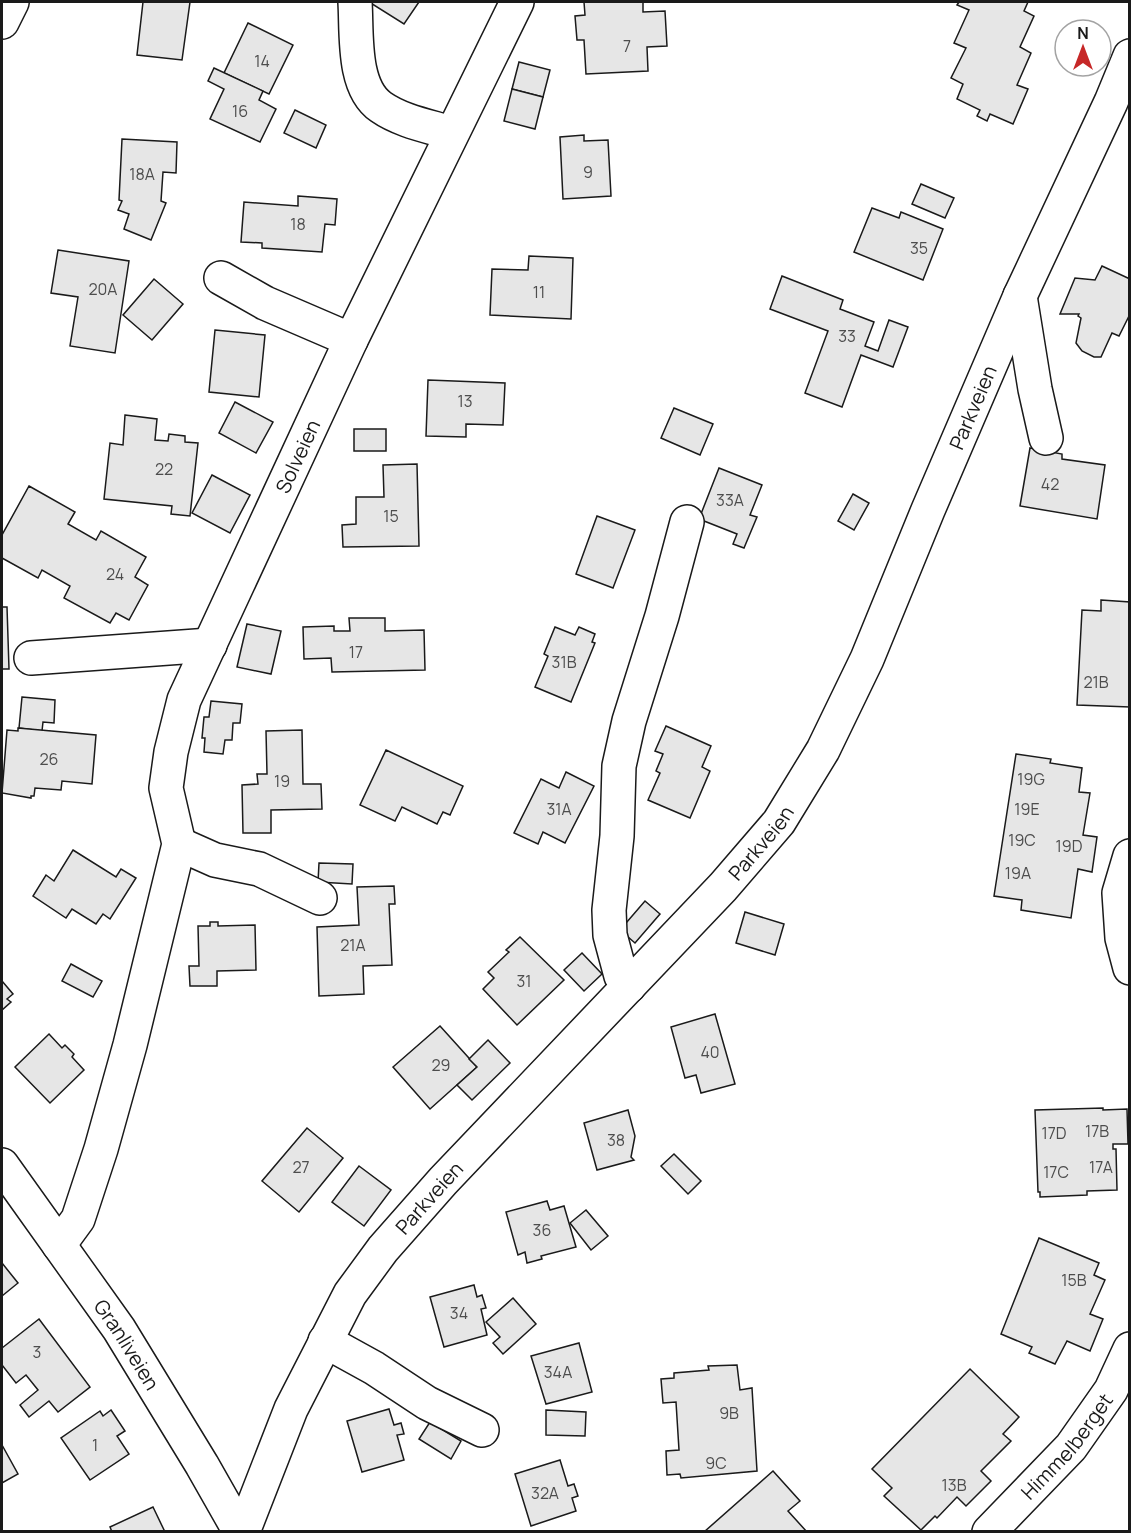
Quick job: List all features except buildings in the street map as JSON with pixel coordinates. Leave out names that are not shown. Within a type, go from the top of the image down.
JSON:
[{"type":"street","points":[[2,22],[12,2]]},
{"type":"street","points":[[356,2],[359,70],[372,99],[381,107],[403,118],[451,133]]},
{"type":"street","name":"Solveien","points":[[179,844],[166,788],[171,752],[184,700],[351,340],[517,2]]},
{"type":"street","name":"Parkveien","points":[[242,1532],[291,1409],[350,1294],[383,1249],[443,1181],[723,887],[779,822],[823,750],[867,659],[1020,296],[1111,102],[1130,56]]},
{"type":"street","points":[[221,278],[265,303],[351,340]]},
{"type":"street","points":[[1020,296],[1035,389],[1046,438]]},
{"type":"street","points":[[630,986],[621,976],[610,935],[609,910],[617,836],[619,766],[687,522]]},
{"type":"street","points":[[31,658],[210,645]]},
{"type":"street","points":[[59,1245],[78,1219],[101,1149],[130,1045],[179,844],[215,860],[259,869],[320,898]]},
{"type":"street","points":[[1130,856],[1119,893],[1122,938],[1130,968]]},
{"type":"street","name":"Granliveien","points":[[2,1165],[119,1329],[242,1532]]},
{"type":"street","points":[[325,1341],[374,1368],[427,1403],[482,1430]]},
{"type":"street","name":"Himmelberget","points":[[989,1532],[1071,1447],[1111,1390],[1130,1350]]}]
